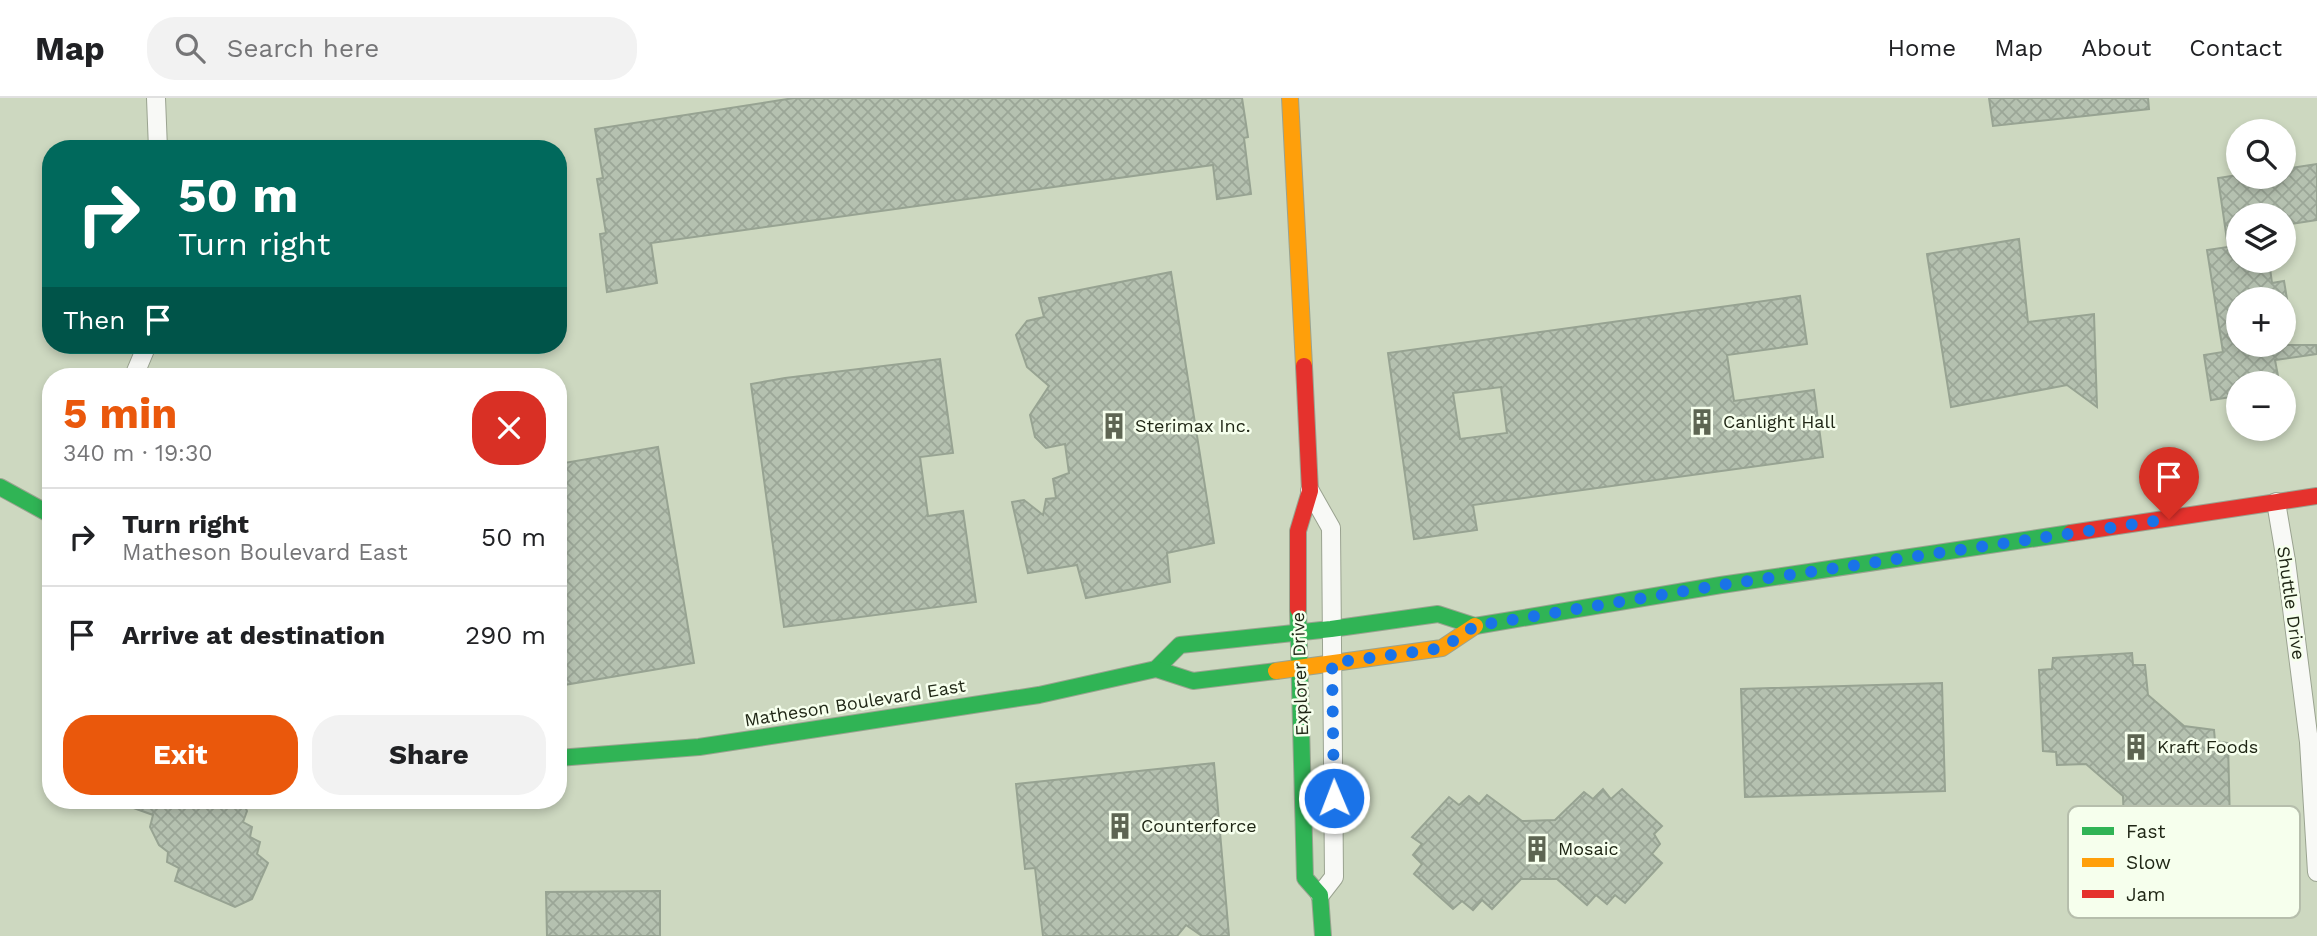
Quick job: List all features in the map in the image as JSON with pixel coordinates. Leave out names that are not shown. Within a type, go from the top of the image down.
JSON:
[{"type":"street","points":[[156,98],[158,140]]},
{"type":"street","name":"Explorer Drive","points":[[1290,98],[1310,491],[1298,531],[1305,878],[1320,895],[1323,936]]},
{"type":"street","points":[[0,487],[42,508]]},
{"type":"street","name":"Explorer Drive","points":[[1310,491],[1331,528],[1334,877],[1320,895]]},
{"type":"street","points":[[1475,626],[1438,614],[1331,629],[1180,645],[1156,669],[1194,681],[1443,648],[1475,626],[1734,583],[2317,496]]},
{"type":"street","name":"Shuttle Drive","points":[[2276,502],[2309,742],[2317,872]]},
{"type":"street","name":"Matheson Boulevard East","points":[[567,757],[699,747],[1039,695],[1156,669]]},
{"type":"building","points":[[794,98],[1242,98],[1248,137],[1244,138],[1251,194],[1217,199],[1213,165],[651,243],[657,283],[607,292],[600,234],[606,233],[597,179],[603,178],[595,129]]},
{"type":"building","points":[[1989,98],[2148,98],[2149,109],[1993,126]]},
{"type":"building","points":[[2317,164],[2317,220],[2296,223],[2296,203],[2226,203],[2226,233],[2218,178],[2226,177],[2226,189],[2296,189],[2296,167]]},
{"type":"building","points":[[2019,239],[2028,322],[2094,314],[2097,407],[2067,385],[1951,407],[1927,254]]},
{"type":"building","points":[[2226,247],[2226,273],[2271,273],[2272,283],[2284,281],[2285,287],[2226,287],[2226,357],[2296,357],[2275,360],[2277,371],[2226,371],[2226,398],[2211,400],[2204,355],[2223,352],[2207,250]]},
{"type":"building","name":"Sterimax Inc.","points":[[1171,272],[1214,543],[1167,553],[1170,582],[1086,598],[1077,565],[1028,573],[1012,502],[1024,500],[1043,515],[1046,499],[1056,498],[1053,479],[1069,473],[1065,444],[1046,448],[1035,437],[1030,415],[1049,386],[1027,367],[1016,335],[1027,321],[1044,317],[1039,298]]},
{"type":"building","name":"Canlight Hall","points":[[1800,296],[1807,344],[1727,355],[1734,401],[1814,390],[1823,457],[1473,505],[1477,530],[1414,539],[1388,353]],"holes":[[[1501,387],[1507,433],[1460,439],[1453,393]]]},
{"type":"building","points":[[2296,345],[2316,345],[2317,354],[2296,357]]},
{"type":"building","points":[[940,359],[953,453],[920,457],[928,516],[963,511],[976,602],[784,627],[751,384]]},
{"type":"building","points":[[658,447],[694,663],[567,684],[567,462]]},
{"type":"building","name":"Kraft Foods","points":[[2132,653],[2133,665],[2145,665],[2148,695],[2184,726],[2214,730],[2215,741],[2228,743],[2230,806],[2123,806],[2123,796],[2086,764],[2057,765],[2056,752],[2043,751],[2039,670],[2052,669],[2053,658]]},
{"type":"building","points":[[1942,683],[1945,791],[1745,797],[1741,689]]},
{"type":"building","name":"Counterforce","points":[[1214,763],[1229,936],[1202,936],[1186,925],[1177,936],[1043,936],[1035,868],[1025,869],[1016,784]]},
{"type":"building","name":"Mosaic","points":[[1603,789],[1611,799],[1622,789],[1662,826],[1654,834],[1660,844],[1652,854],[1662,863],[1625,903],[1615,895],[1607,904],[1596,895],[1587,905],[1557,879],[1521,879],[1492,909],[1482,900],[1473,910],[1462,901],[1453,909],[1414,874],[1422,864],[1413,855],[1422,844],[1412,837],[1449,797],[1459,805],[1469,796],[1479,804],[1487,795],[1522,821],[1555,820],[1584,792],[1593,799]]},
{"type":"building","points":[[136,809],[246,809],[243,822],[252,827],[250,837],[260,842],[257,854],[268,863],[252,899],[235,907],[175,881],[179,868],[167,862],[168,852],[159,845],[150,827],[153,815]]},
{"type":"building","points":[[660,891],[660,936],[547,936],[546,892]]},
{"type":"traffic: fast","points":[[0,487],[42,510]]},
{"type":"traffic: fast","points":[[1156,669],[1180,645],[1331,629],[1438,614],[1475,626],[1721,585],[2071,533]]},
{"type":"traffic: fast","points":[[1298,609],[1305,878],[1320,895],[1323,936]]},
{"type":"traffic: fast","points":[[567,757],[699,747],[1039,695],[1156,669],[1193,681],[1276,671]]},
{"type":"traffic: slow","points":[[1290,98],[1304,366]]},
{"type":"traffic: slow","points":[[1276,671],[1442,648],[1475,626]]},
{"type":"traffic: jam","points":[[1298,609],[1298,531],[1310,491],[1304,366]]},
{"type":"traffic: jam","points":[[2071,533],[2317,496]]},
{"type":"place","name":"Canlight Hall","points":[[1702,422]]},
{"type":"place","name":"Sterimax Inc.","points":[[1114,426]]},
{"type":"place","name":"Kraft Foods","points":[[2136,747]]},
{"type":"place","name":"Counterforce","points":[[1120,826]]},
{"type":"place","name":"Mosaic","points":[[1537,849]]},
{"type":"route","points":[[1334,798],[1332,663],[1443,648],[1475,626],[1721,585],[2169,519]]}]
